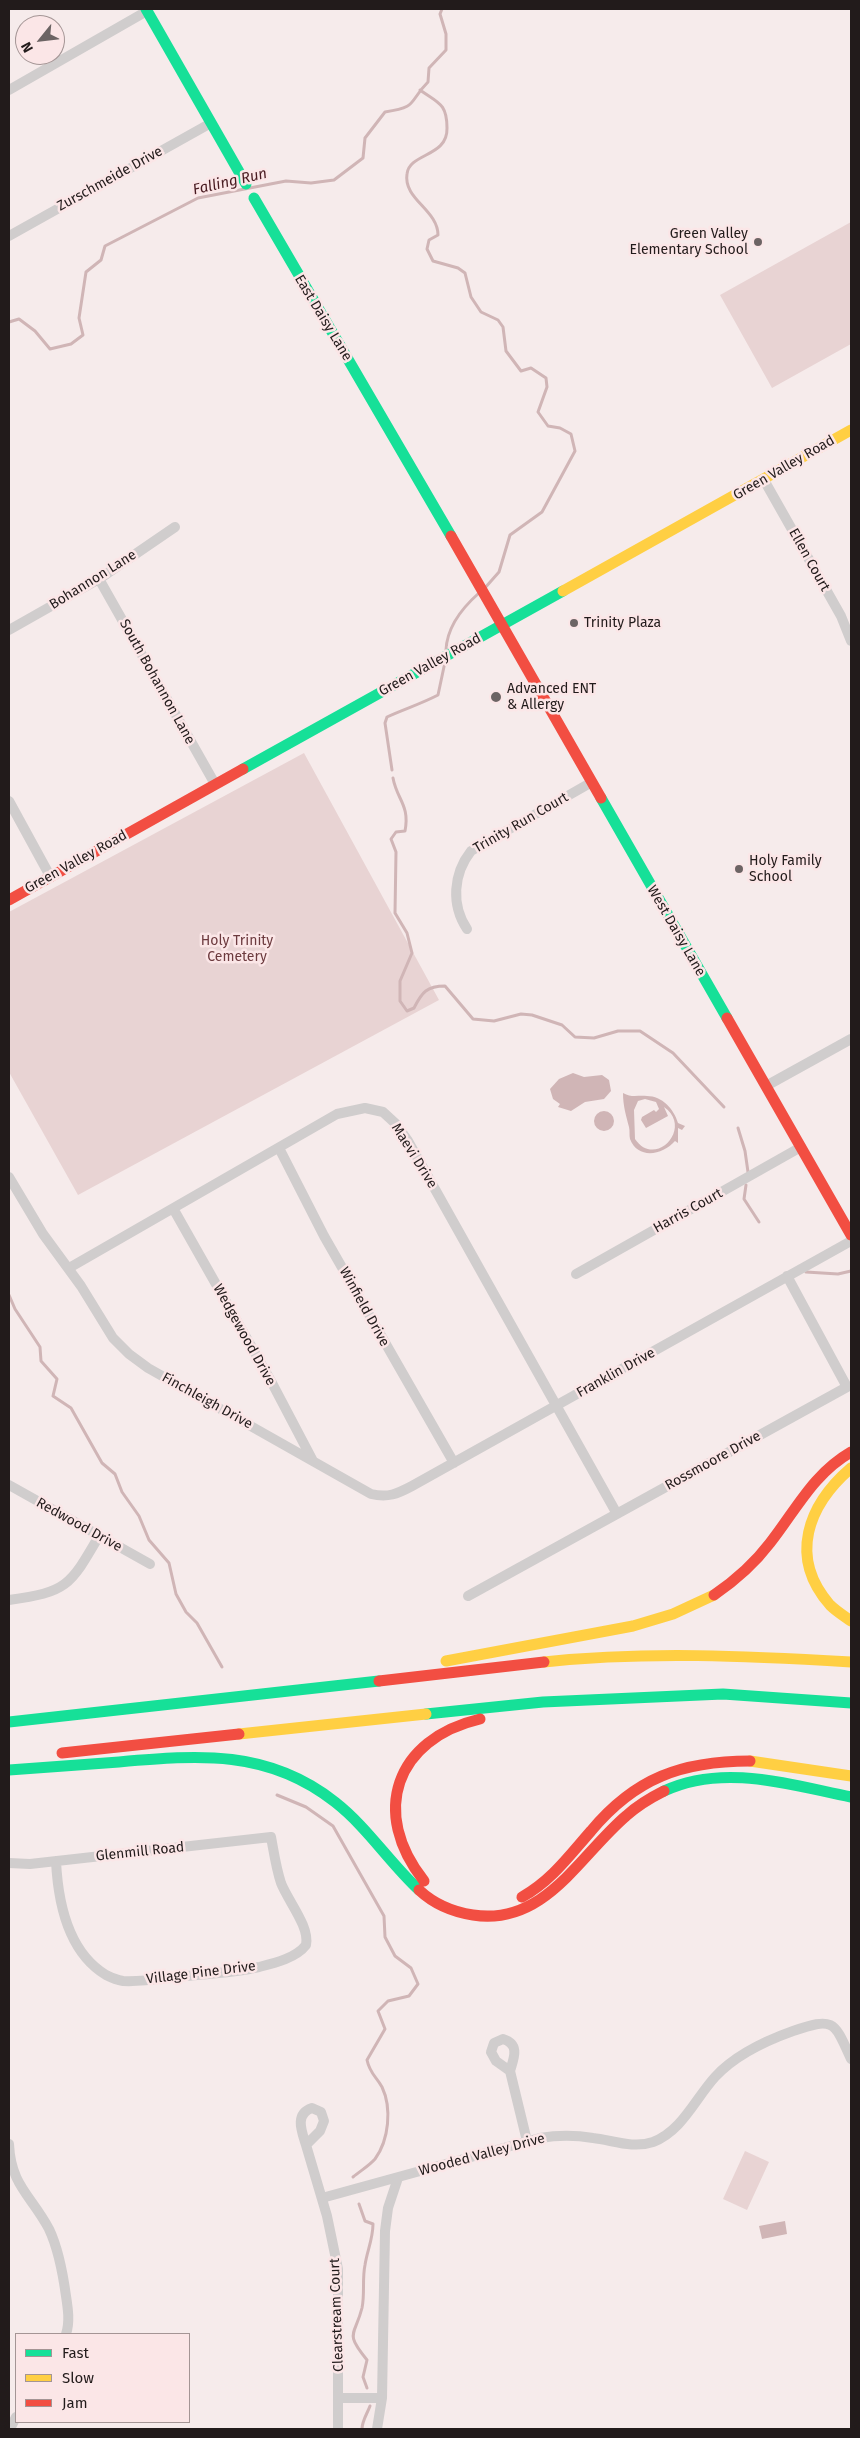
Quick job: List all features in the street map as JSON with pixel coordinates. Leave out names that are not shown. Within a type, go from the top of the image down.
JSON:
[{"type":"main road","name":"East Daisy Lane","points":[[146,10],[246,184]]},
{"type":"main road","name":"East Daisy Lane","points":[[254,198],[501,627]]},
{"type":"main road","name":"Green Valley Road","points":[[9,900],[851,430]]},
{"type":"main road","name":"West Daisy Lane","points":[[501,627],[592,782],[851,1235]]},
{"type":"main road","points":[[254,1694],[634,1626],[681,1612],[716,1594],[740,1576],[769,1544],[816,1478],[830,1465],[851,1452]]},
{"type":"main road","points":[[851,1468],[839,1476],[817,1504],[807,1538],[812,1574],[820,1591],[830,1606],[851,1622]]},
{"type":"main road","points":[[9,1722],[591,1658],[718,1654],[851,1662]]},
{"type":"main road","points":[[9,1759],[543,1702],[723,1694],[851,1703]]},
{"type":"main road","points":[[605,1698],[461,1723],[442,1731],[425,1744],[405,1770],[396,1796],[395,1816],[397,1835],[403,1854],[414,1871],[428,1885],[453,1899],[480,1905],[498,1904],[516,1900],[533,1892],[547,1881],[613,1806],[634,1790],[663,1773],[700,1762],[739,1760],[781,1763],[849,1775]]},
{"type":"main road","points":[[9,1770],[181,1757],[237,1759],[262,1764],[311,1784],[332,1799],[351,1816],[398,1870],[428,1899],[463,1914],[482,1916],[502,1916],[521,1911],[539,1903],[555,1892],[626,1816],[643,1803],[675,1786],[693,1780],[729,1776],[765,1779],[851,1798]]},
{"type":"main road","points":[[821,1792],[851,1803]]},
{"type":"street","points":[[9,90],[146,10]]},
{"type":"street","name":"Zurschmeide Drive","points":[[9,236],[211,123]]},
{"type":"street","name":"East Daisy Lane","points":[[246,184],[254,198]]},
{"type":"street","name":"Ellen Court","points":[[764,480],[841,616],[851,640]]},
{"type":"street","name":"Bohannon Lane","points":[[9,630],[99,579],[175,527]]},
{"type":"street","name":"South Bohannon Lane","points":[[99,579],[215,784]]},
{"type":"street","name":"Trinity Run Court","points":[[467,929],[459,916],[456,900],[460,869],[470,851],[592,782]]},
{"type":"street","points":[[9,801],[50,876]]},
{"type":"street","points":[[766,1086],[851,1039]]},
{"type":"street","name":"Maevi Drive","points":[[69,1268],[174,1210],[319,1123],[347,1110],[374,1109],[390,1117],[408,1140],[617,1514]]},
{"type":"street","name":"Harris Court","points":[[576,1274],[801,1147]]},
{"type":"street","name":"Winfield Drive","points":[[279,1148],[324,1236],[454,1463]]},
{"type":"street","name":"Finchleigh Drive","points":[[9,1177],[43,1234],[69,1268],[106,1330],[129,1354],[156,1372],[313,1462],[371,1494],[379,1496]]},
{"type":"street","name":"Wedgewood Drive","points":[[174,1210],[313,1462]]},
{"type":"street","name":"Franklin Drive","points":[[379,1496],[395,1495],[851,1241]]},
{"type":"street","name":"Rossmoore Drive","points":[[468,1596],[848,1387],[787,1276]]},
{"type":"street","name":"Redwood Drive","points":[[9,1486],[150,1564]]},
{"type":"street","points":[[9,1600],[43,1595],[61,1588],[75,1576],[99,1536]]},
{"type":"street","name":"Glenmill Road","points":[[9,1863],[30,1864],[271,1837]]},
{"type":"street","name":"Village Pine Drive","points":[[56,1861],[65,1919],[80,1951],[95,1968],[114,1980],[124,1981],[214,1973],[280,1961],[297,1954],[306,1944],[307,1933],[282,1886],[271,1837]]},
{"type":"street","name":"Wooded Valley Drive","points":[[322,2198],[527,2141],[562,2135],[628,2144],[652,2142],[677,2126],[709,2083],[730,2063],[765,2043],[812,2025],[827,2023],[833,2026],[842,2037],[851,2059]]},
{"type":"street","points":[[510,2071],[527,2141]]},
{"type":"street","points":[[9,2144],[15,2178],[49,2229],[58,2254],[68,2309],[69,2327],[66,2333]]},
{"type":"street","name":"Clearstream Court","points":[[306,2145],[322,2198],[338,2269],[338,2429]]},
{"type":"street","points":[[377,2429],[382,2398],[385,2231],[388,2208],[398,2178]]},
{"type":"street","points":[[338,2398],[382,2398]]},
{"type":"green space","points":[[851,222],[851,344],[772,388],[720,295]]},
{"type":"green space","name":"Holy Trinity Cemetery","points":[[304,753],[439,1000],[78,1195],[9,1072],[9,912]]},
{"type":"green space","points":[[745,2151],[769,2162],[747,2210],[723,2199]]},
{"type":"shaded area","points":[[573,1073],[584,1077],[602,1075],[609,1080],[611,1091],[604,1099],[585,1102],[571,1111],[558,1107],[560,1104],[553,1099],[550,1089],[559,1079]]},
{"type":"shaded area","points":[[623,1093],[632,1096],[658,1098],[667,1104],[674,1113],[678,1123],[685,1126],[682,1130],[678,1128],[678,1143],[675,1141],[664,1150],[651,1153],[645,1153],[634,1146],[630,1139]],"holes":[[[645,1099],[656,1102],[659,1109],[642,1117],[641,1120],[646,1128],[668,1116],[664,1107],[672,1116],[675,1125],[673,1134],[668,1142],[661,1148],[652,1150],[643,1147],[635,1139],[634,1110],[638,1101]]]},
{"type":"shaded area","points":[[600,1111],[608,1111],[614,1117],[614,1125],[608,1131],[600,1131],[594,1125],[594,1117]]},
{"type":"shaded area","points":[[785,2221],[787,2234],[762,2239],[759,2226]]},
{"type":"waterway","name":"Falling Run","points":[[9,322],[19,319],[35,331],[50,349],[71,344],[83,335],[79,318],[86,272],[101,260],[105,246],[198,198],[286,181],[311,183],[334,180],[363,158],[365,138],[385,112],[408,106],[428,82],[429,68],[446,50],[446,34],[440,14],[442,9]]},
{"type":"waterway","points":[[420,90],[443,108],[447,120],[446,137],[441,144],[435,150],[414,162],[409,167],[407,174],[407,183],[410,191],[433,218],[437,226],[438,235],[429,240],[427,249],[433,261],[458,268],[465,273],[471,297],[481,312],[498,320],[503,327],[506,351],[521,371],[531,368],[546,378],[547,387],[538,412],[548,426],[560,428],[571,434],[575,451],[542,512],[510,535],[499,572],[484,589]]},
{"type":"waterway","points":[[446,650],[452,626],[467,605],[479,593]]},
{"type":"waterway","points":[[392,770],[385,723],[387,717],[438,695],[445,662]]},
{"type":"waterway","points":[[393,778],[406,815],[405,831],[396,832],[391,839],[396,852],[395,913],[407,933],[412,953],[400,981],[400,1001],[407,1011],[414,1008],[429,989],[445,986],[473,1019],[494,1021],[521,1014],[532,1015],[562,1025],[575,1037],[594,1038],[618,1031],[640,1031],[673,1053],[724,1107]]},
{"type":"waterway","points":[[738,1128],[745,1151],[748,1172]]},
{"type":"waterway","points":[[746,1185],[744,1199],[759,1222]]},
{"type":"waterway","points":[[806,1272],[838,1274],[851,1271]]},
{"type":"waterway","points":[[9,1295],[15,1309],[40,1347],[41,1361],[57,1379],[53,1396],[71,1408],[102,1463],[115,1474],[122,1492],[139,1516],[149,1540],[169,1563],[176,1594],[186,1612],[197,1623],[222,1667]]},
{"type":"waterway","points":[[277,1795],[306,1807],[333,1826],[384,1916],[385,1937],[395,1956],[411,1968],[418,1984],[409,1996],[388,2001],[378,2011],[385,2029],[367,2060],[385,2095],[388,2124],[383,2143],[375,2159],[353,2177]]},
{"type":"waterway","points":[[359,2204],[365,2221],[373,2224],[364,2270],[362,2308],[353,2334],[353,2339],[367,2360],[363,2377],[367,2388]]},
{"type":"waterway","points":[[362,2429],[370,2406]]},
{"type":"traffic: fast","points":[[146,9],[246,184]]},
{"type":"traffic: fast","points":[[254,198],[451,536]]},
{"type":"traffic: fast","points":[[243,769],[563,591]]},
{"type":"traffic: fast","points":[[601,798],[727,1018]]},
{"type":"traffic: fast","points":[[9,1722],[379,1681]]},
{"type":"traffic: fast","points":[[426,1714],[543,1702],[723,1694],[851,1703]]},
{"type":"traffic: fast","points":[[9,1770],[177,1758],[205,1758],[258,1764],[284,1772],[310,1785],[335,1802],[368,1833],[419,1890]]},
{"type":"traffic: fast","points":[[664,1791],[710,1778],[733,1777],[781,1782],[851,1797]]},
{"type":"traffic: slow","points":[[563,591],[851,430]]},
{"type":"traffic: slow","points":[[851,1468],[824,1498],[814,1515],[809,1532],[807,1550],[810,1569],[817,1587],[830,1605],[851,1621]]},
{"type":"traffic: slow","points":[[446,1661],[633,1626],[673,1614],[714,1595]]},
{"type":"traffic: slow","points":[[544,1662],[659,1656],[736,1656],[851,1662]]},
{"type":"traffic: slow","points":[[239,1734],[426,1714]]},
{"type":"traffic: slow","points":[[750,1761],[851,1776]]},
{"type":"traffic: jam","points":[[451,536],[601,798]]},
{"type":"traffic: jam","points":[[9,900],[243,769]]},
{"type":"traffic: jam","points":[[727,1018],[851,1235]]},
{"type":"traffic: jam","points":[[714,1595],[751,1565],[764,1551],[806,1493],[826,1471],[851,1452]]},
{"type":"traffic: jam","points":[[379,1681],[544,1662]]},
{"type":"traffic: jam","points":[[424,1881],[407,1855],[398,1830],[396,1805],[400,1782],[411,1761],[428,1743],[451,1729],[480,1719]]},
{"type":"traffic: jam","points":[[62,1753],[239,1734]]},
{"type":"traffic: jam","points":[[522,1897],[551,1876],[608,1813],[643,1786],[681,1769],[703,1764],[750,1761]]},
{"type":"traffic: jam","points":[[419,1890],[437,1903],[466,1914],[498,1916],[521,1910],[541,1899],[559,1885],[630,1812],[664,1791]]},
{"type":"place","name":"Green Valley Elementary School","points":[[758,242]]},
{"type":"place","name":"Trinity Plaza","points":[[574,623]]},
{"type":"place","name":"Advanced ENT & Allergy","points":[[496,697]]},
{"type":"place","name":"Holy Family School","points":[[739,869]]}]
